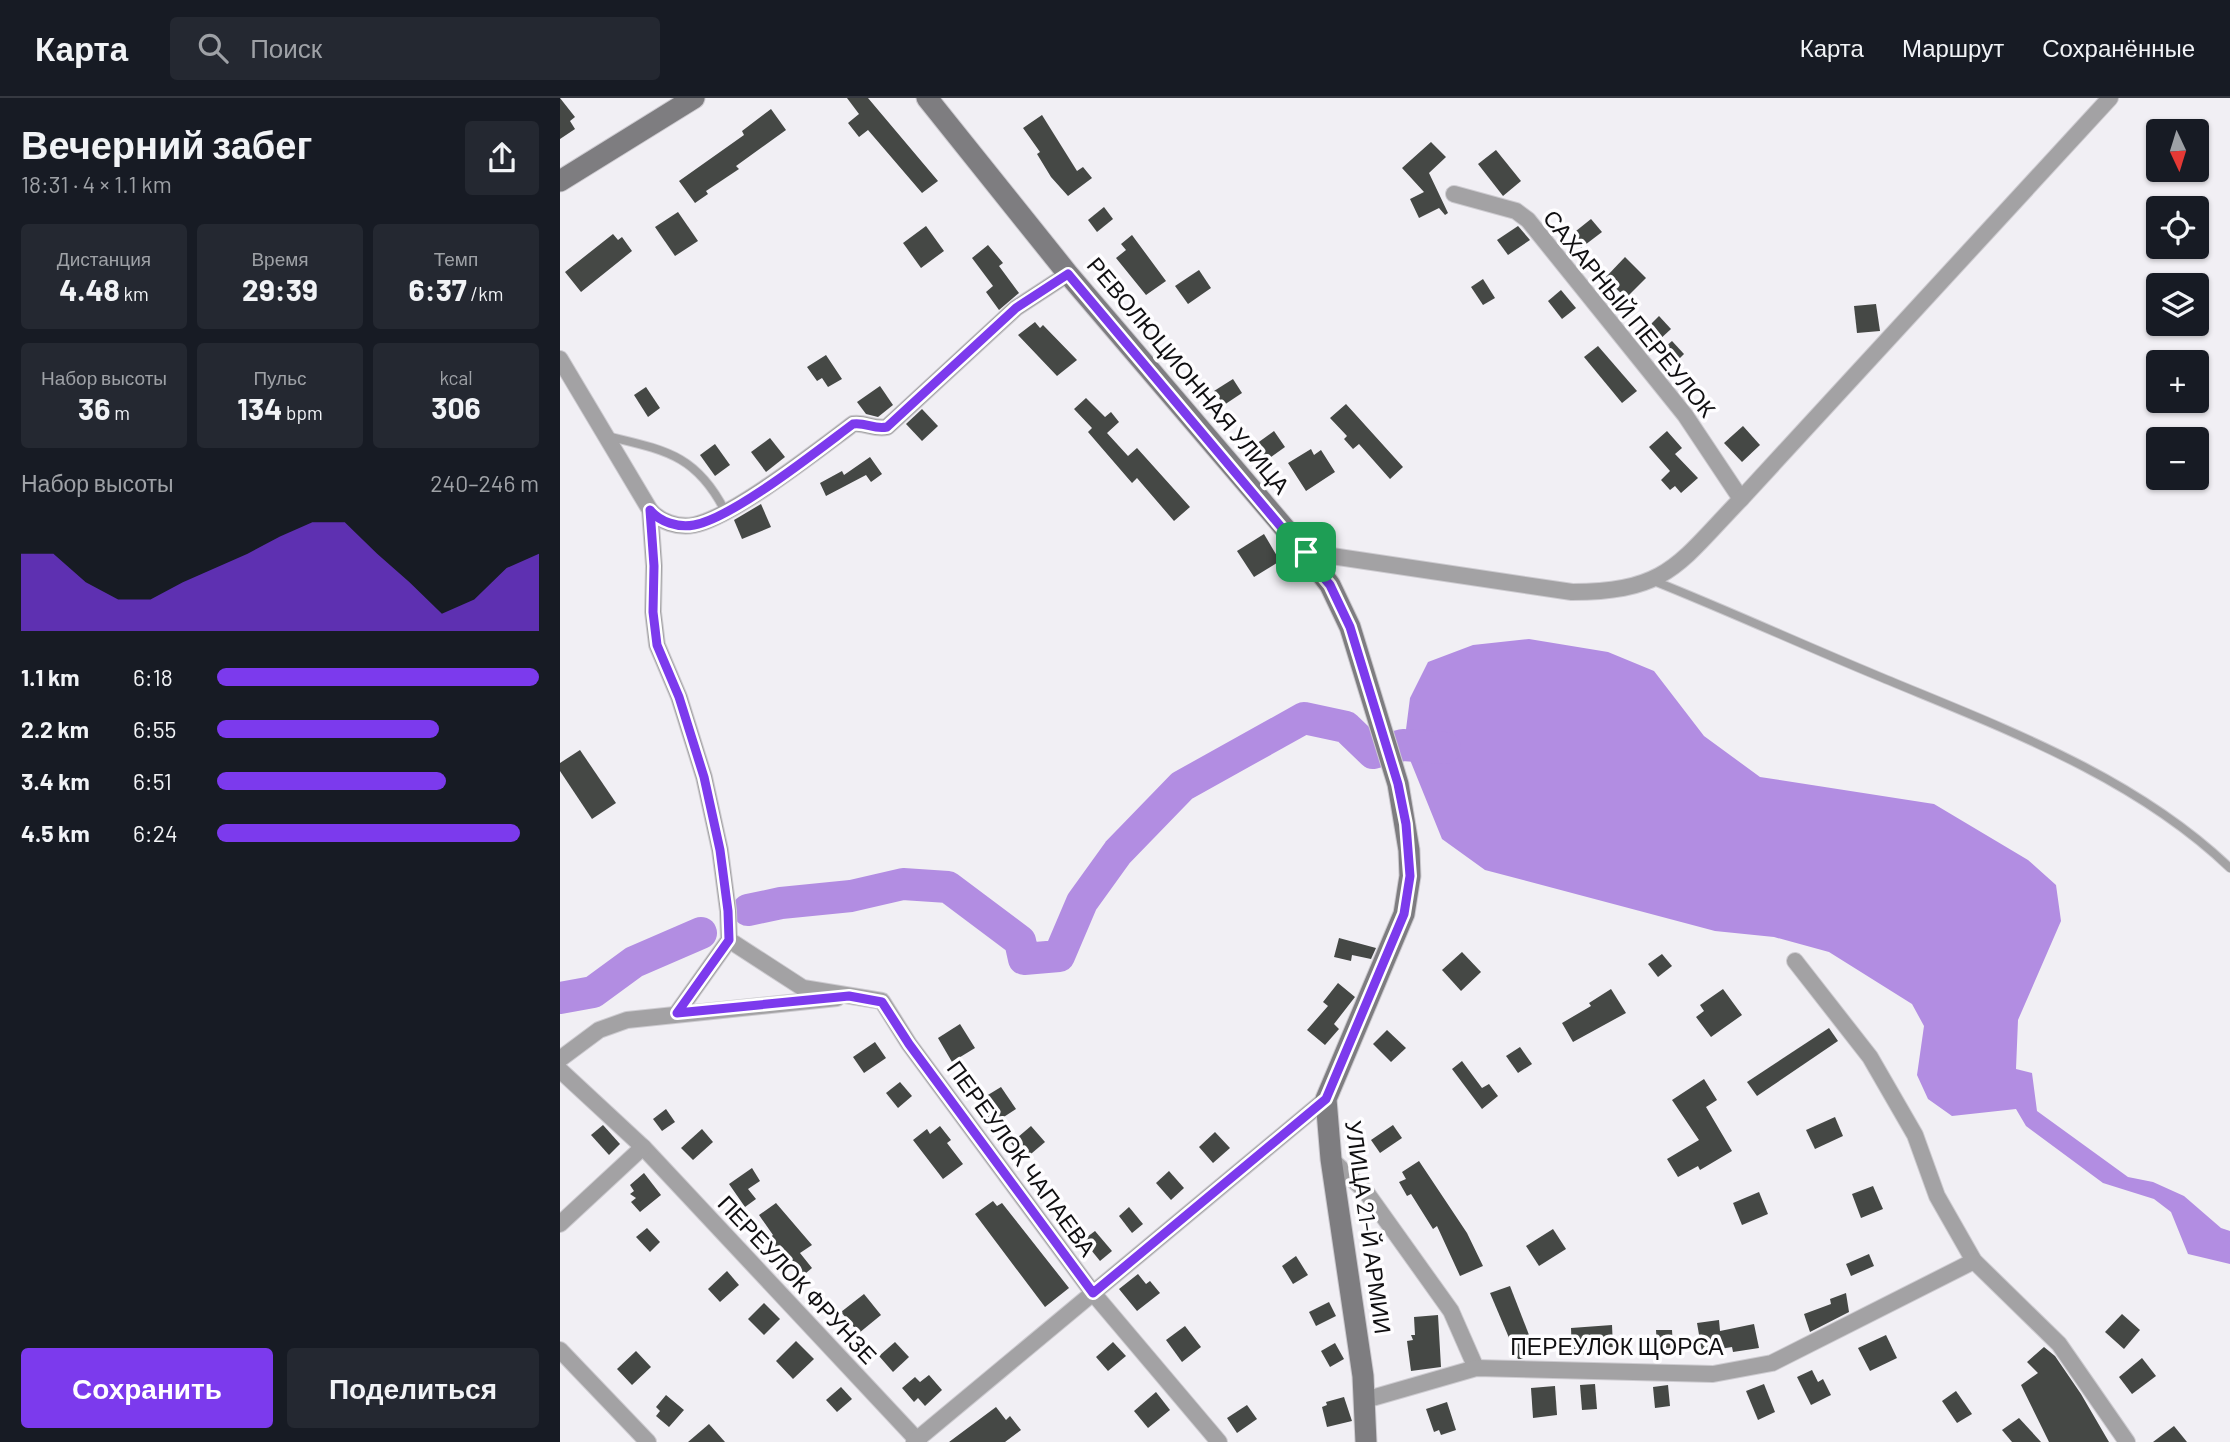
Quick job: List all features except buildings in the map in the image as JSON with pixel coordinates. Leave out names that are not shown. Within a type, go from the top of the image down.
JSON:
[{"type":"main road","points":[[560,181],[694,98]]},
{"type":"main road","name":"РЕВОЛЮЦИОННАЯ УЛИЦА","points":[[927,98],[1068,274],[1306,552],[1330,585],[1344,611],[1376,706]]},
{"type":"main road","name":"УЛИЦА 21-Й АРМИИ","points":[[1366,1442],[1364,1400],[1331,1160],[1326,1099],[1404,914],[1410,876],[1406,824],[1398,784],[1376,706]]},
{"type":"street","points":[[1306,552],[1572,592],[1615,590],[1654,581],[1689,554],[1741,499],[2110,98]]},
{"type":"street","name":"САХАРНЫЙ ПЕРЕУЛОК","points":[[1454,194],[1516,211],[1528,220],[1685,415],[1741,499]]},
{"type":"street","points":[[560,359],[650,510],[665,521],[694,525],[725,511],[853,424],[863,422],[878,429],[887,427],[1016,308],[1068,274]]},
{"type":"street","points":[[650,510],[654,566],[653,612],[657,645],[679,697],[704,777],[720,850],[729,940],[677,1013]]},
{"type":"street","points":[[729,940],[803,988],[849,996]]},
{"type":"street","points":[[1795,961],[1870,1057],[1915,1135],[1937,1196],[1974,1261],[2059,1344],[2127,1442]]},
{"type":"street","points":[[560,1059],[612,1024],[677,1013],[849,996]]},
{"type":"street","name":"ПЕРЕУЛОК ЧАПАЕВА","points":[[849,996],[873,998],[888,1007],[909,1044],[1093,1293],[1219,1442]]},
{"type":"street","name":"ПЕРЕУЛОК ФРУНЗЕ","points":[[560,1070],[643,1147],[917,1441]]},
{"type":"street","points":[[917,1441],[1326,1099]]},
{"type":"street","points":[[560,1224],[643,1147]]},
{"type":"street","points":[[1331,1160],[1366,1192],[1451,1311],[1476,1368]]},
{"type":"street","name":"ПЕРЕУЛОК ЩОРСА","points":[[1364,1400],[1476,1368],[1713,1374],[1772,1363],[1974,1261]]},
{"type":"street","points":[[560,1350],[648,1442]]},
{"type":"lane","points":[[606,436],[679,456],[698,470],[725,511]]},
{"type":"lane","points":[[1654,581],[1959,710],[2098,775],[2160,811],[2230,868]]},
{"type":"shaded area","points":[[1529,639],[1608,652],[1654,671],[1704,736],[1760,777],[1934,804],[2028,860],[2056,885],[2061,921],[2018,1020],[2016,1069],[2032,1073],[2037,1111],[2128,1177],[2153,1182],[2184,1196],[2221,1228],[2230,1231],[2230,1264],[2188,1254],[2171,1212],[2154,1199],[2103,1183],[2026,1126],[2016,1109],[1952,1116],[1928,1099],[1917,1075],[1924,1026],[1912,1004],[1829,952],[1774,937],[1715,931],[1485,870],[1442,839],[1404,745],[1410,698],[1428,662],[1473,645]]},
{"type":"waterway","points":[[748,910],[781,903],[851,896],[903,884],[948,887],[1020,941],[1024,959],[1059,956],[1082,902],[1118,852],[1182,786],[1304,718],[1346,727],[1373,753],[1403,745],[1445,748]]},
{"type":"waterway","points":[[560,998],[593,992],[634,962],[701,933]]},
{"type":"route","points":[[1068,274],[1306,552],[1330,585],[1344,611],[1376,706],[1398,784],[1409,850],[1410,876],[1404,914],[1390,953],[1330,1084],[1326,1099],[1093,1293],[909,1044],[888,1007],[882,1002],[873,998],[849,996],[677,1013],[729,940],[728,911],[720,850],[704,777],[679,697],[657,645],[653,612],[654,566],[650,510],[655,516],[673,524],[694,525],[709,520],[764,487],[853,424],[863,422],[878,429],[887,427],[1016,308],[1068,274]]}]
